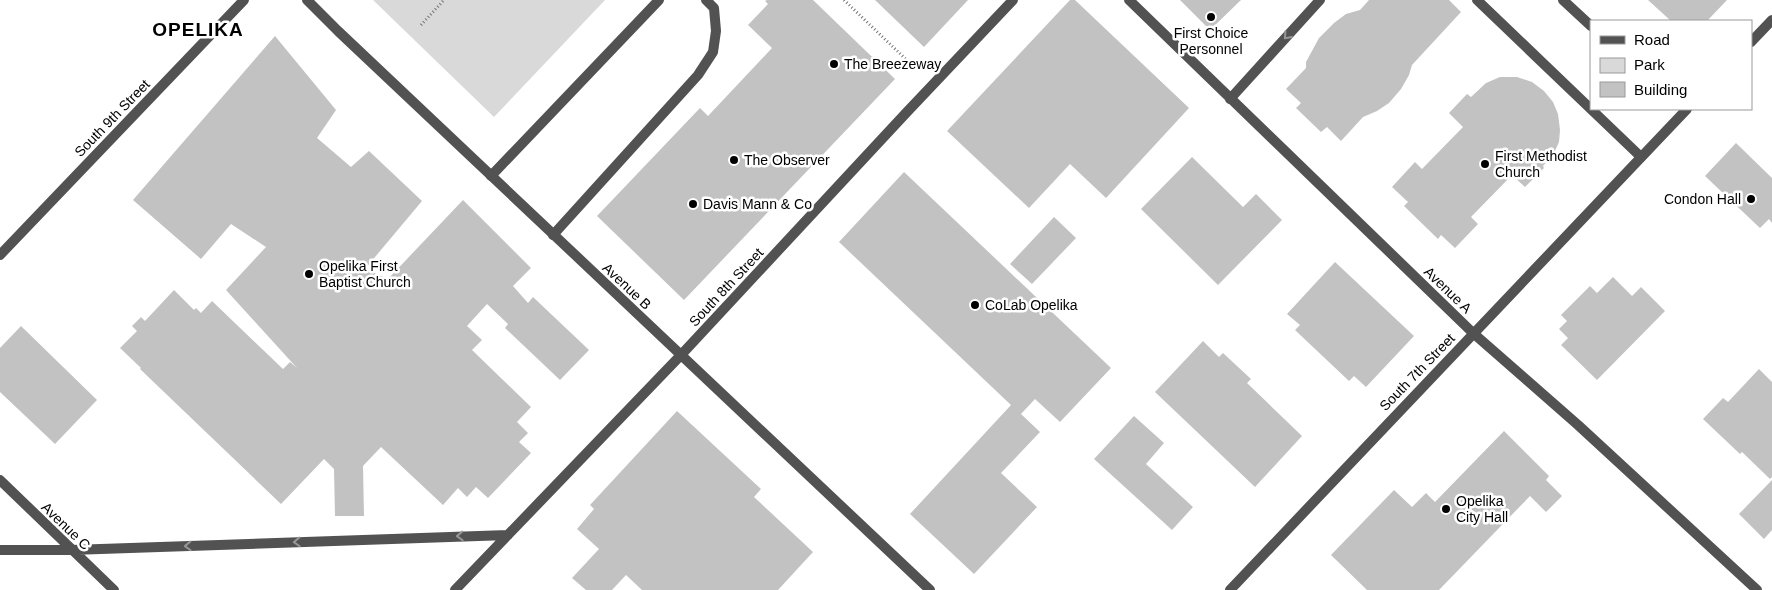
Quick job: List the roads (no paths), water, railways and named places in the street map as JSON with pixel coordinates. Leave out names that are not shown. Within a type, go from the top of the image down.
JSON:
[{"type":"street","name":"South 9th Street","points":[[0,255],[244,0]]},
{"type":"street","name":"Avenue B","points":[[307,0],[930,590]]},
{"type":"street","points":[[491,176],[658,0]]},
{"type":"street","points":[[553,235],[698,75],[713,52],[716,31],[714,8],[706,0]]},
{"type":"street","name":"South 8th Street","points":[[455,590],[681,355],[1014,0]]},
{"type":"street","name":"Avenue A","points":[[1128,0],[1473,333],[1578,425],[1757,590]]},
{"type":"street","points":[[1230,99],[1320,0]]},
{"type":"street","points":[[1476,0],[1590,109]]},
{"type":"street","points":[[1563,0],[1590,25]]},
{"type":"street","points":[[1752,41],[1772,20]]},
{"type":"street","points":[[1591,110],[1641,158]]},
{"type":"street","name":"South 7th Street","points":[[1230,590],[1641,158],[1682,110]]},
{"type":"street","name":"Avenue C","points":[[0,480],[114,590]]},
{"type":"street","points":[[0,550],[71,550],[508,534]]},
{"type":"place","name":"First Choice Personnel","points":[[1211,17]]},
{"type":"place","name":"The Breezeway","points":[[834,64]]},
{"type":"place","name":"The Observer","points":[[734,160]]},
{"type":"place","name":"First Methodist Church","points":[[1485,164]]},
{"type":"place","name":"Condon Hall","points":[[1751,199]]},
{"type":"place","name":"Davis Mann & Co","points":[[693,204]]},
{"type":"place","name":"Opelika First Baptist Church","points":[[309,274]]},
{"type":"place","name":"CoLab Opelika","points":[[975,305]]},
{"type":"place","name":"Opelika City Hall","points":[[1446,509]]},
{"type":"district","name":"OPELIKA","points":[[198,29]]}]
